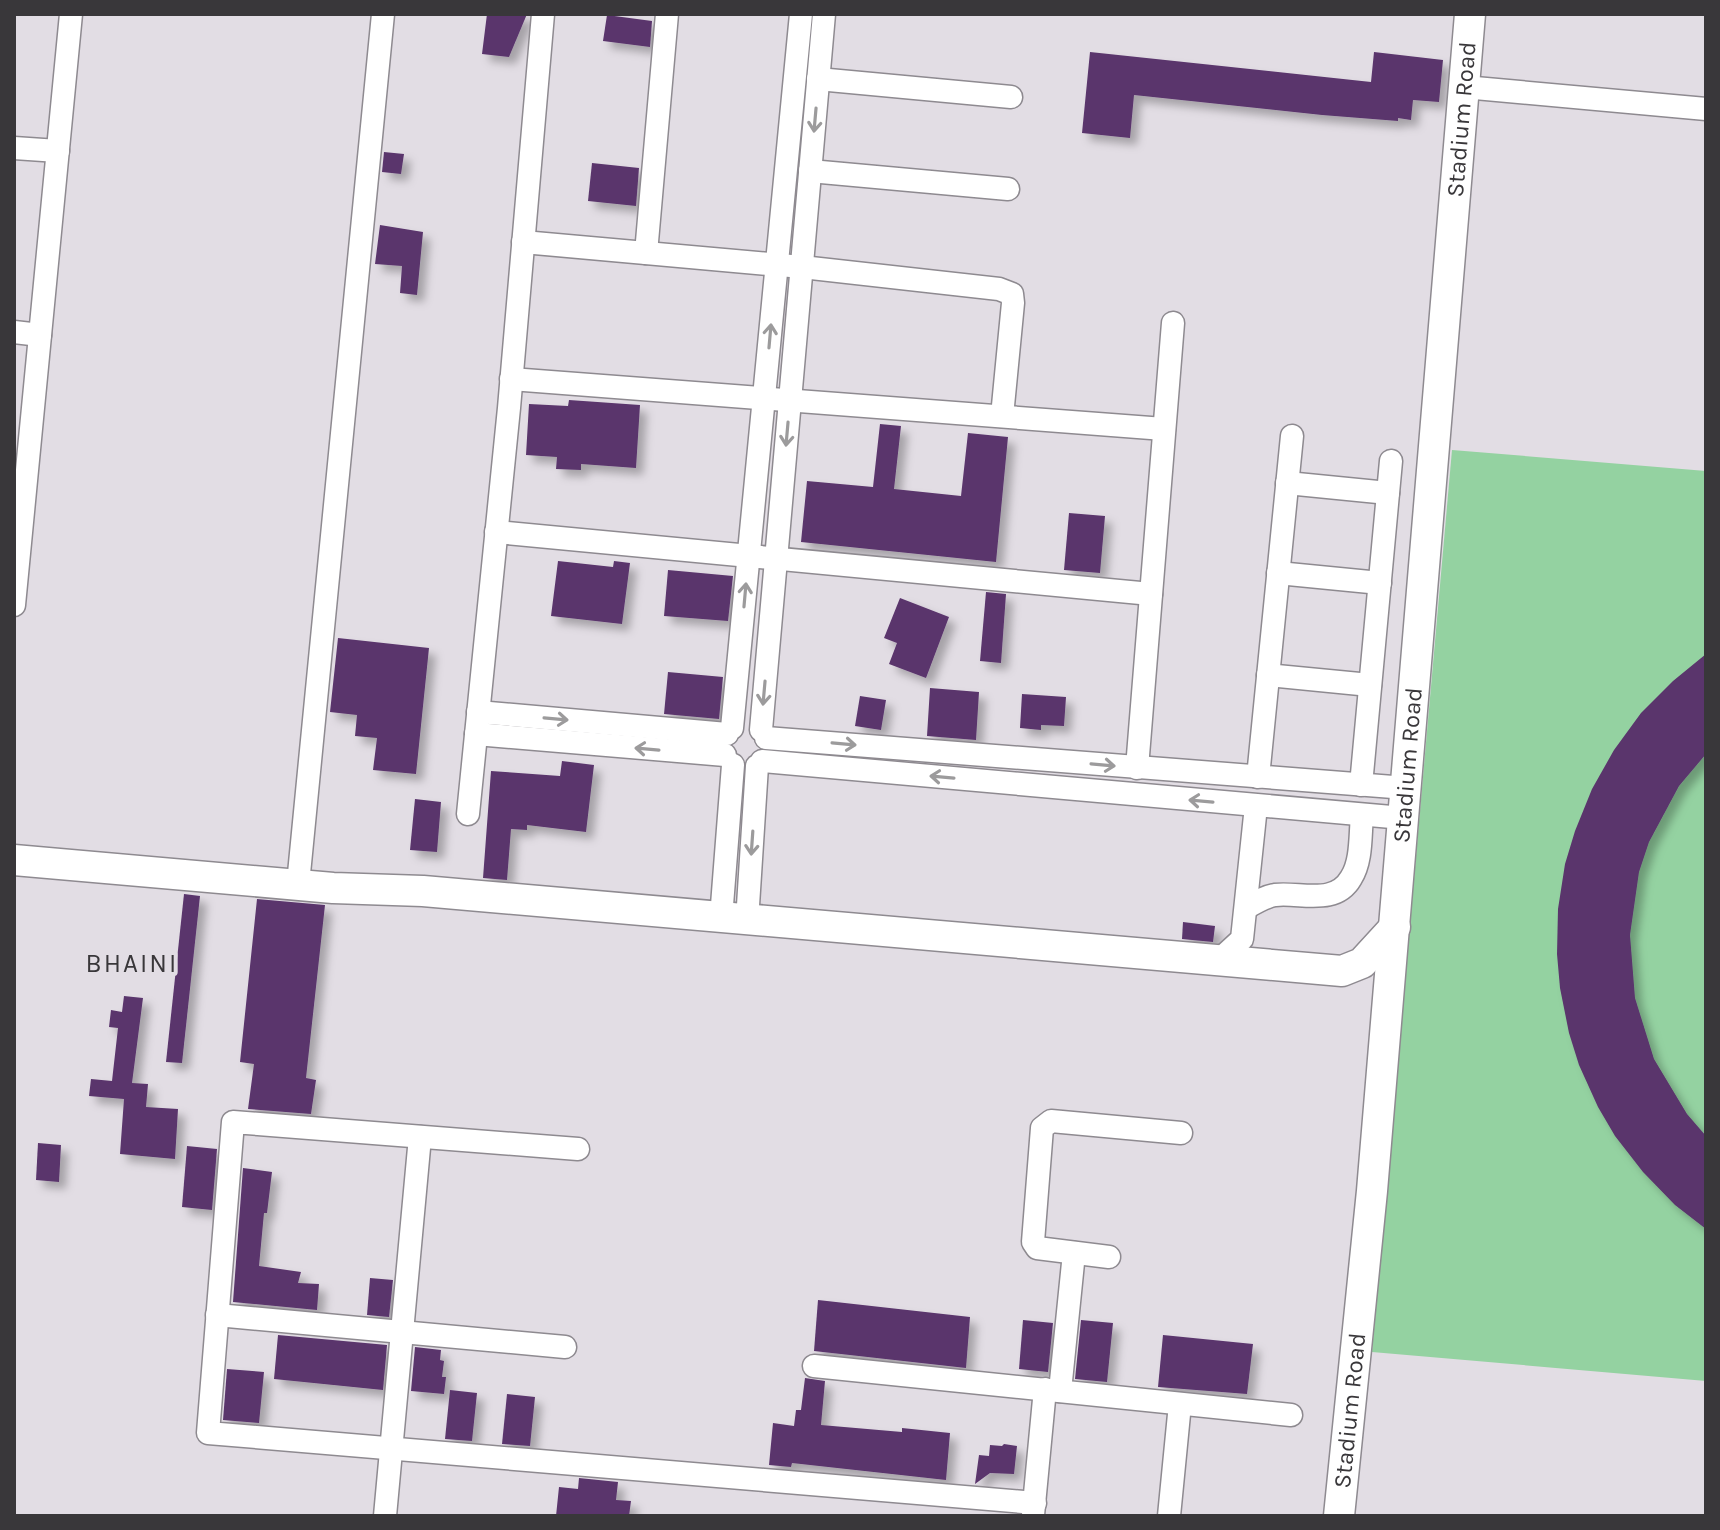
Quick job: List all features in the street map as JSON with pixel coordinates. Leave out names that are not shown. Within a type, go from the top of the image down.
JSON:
[{"type":"main road","name":"Stadium Road","points":[[1339,1516],[1372,1191],[1470,14]]},
{"type":"main road","points":[[14,860],[333,888],[423,891],[1342,971],[1362,963],[1395,927]]},
{"type":"street","points":[[14,605],[71,14]]},
{"type":"street","points":[[298,884],[383,14]]},
{"type":"street","points":[[468,814],[543,14]]},
{"type":"street","points":[[646,253],[667,14]]},
{"type":"street","points":[[734,920],[729,746],[801,14]]},
{"type":"street","points":[[734,920],[760,763],[767,750],[764,734],[776,558],[824,14]]},
{"type":"street","points":[[818,79],[1011,97]]},
{"type":"street","points":[[1464,87],[1706,109]]},
{"type":"street","points":[[14,148],[58,151]]},
{"type":"street","points":[[810,171],[1008,189]]},
{"type":"street","points":[[523,242],[802,267],[999,289],[1012,294],[1013,303],[1002,416]]},
{"type":"street","points":[[1137,768],[1173,323]]},
{"type":"street","points":[[14,332],[40,335]]},
{"type":"street","points":[[511,379],[1164,429]]},
{"type":"street","points":[[1258,777],[1292,436]]},
{"type":"street","points":[[1361,785],[1391,461]]},
{"type":"street","points":[[1287,483],[1388,493]]},
{"type":"street","points":[[496,532],[1151,594]]},
{"type":"street","points":[[1278,573],[1380,583]]},
{"type":"street","points":[[1268,675],[1370,685]]},
{"type":"street","points":[[477,723],[729,746],[745,768],[760,763],[1362,816],[1404,803]]},
{"type":"street","points":[[729,746],[750,725],[764,734],[1361,785],[1404,803]]},
{"type":"street","points":[[1217,962],[1242,939],[1256,806]]},
{"type":"street","points":[[1246,908],[1262,898],[1278,895],[1322,897],[1342,889],[1351,879],[1358,860],[1362,816]]},
{"type":"street","points":[[1109,1257],[1037,1248],[1033,1242],[1042,1128],[1051,1121],[1181,1133]]},
{"type":"street","points":[[578,1149],[233,1122],[208,1433],[1034,1510],[1074,1253]]},
{"type":"street","points":[[385,1516],[420,1137]]},
{"type":"street","points":[[217,1315],[565,1347]]},
{"type":"street","points":[[814,1366],[1291,1415]]},
{"type":"street","points":[[1169,1516],[1180,1404]]},
{"type":"green space","points":[[1452,450],[1706,471],[1706,1381],[1372,1352]]},
{"type":"building","points":[[487,14],[527,14],[509,57],[482,54]]},
{"type":"building","points":[[607,15],[652,21],[650,47],[603,41]]},
{"type":"building","points":[[1090,52],[1371,82],[1374,52],[1443,60],[1439,102],[1413,100],[1411,120],[1322,115],[1134,95],[1130,138],[1082,133]]},
{"type":"building","points":[[384,152],[404,154],[401,174],[382,172]]},
{"type":"building","points":[[592,163],[639,168],[636,206],[588,201]]},
{"type":"building","points":[[380,225],[423,232],[417,295],[400,293],[402,266],[375,264]]},
{"type":"building","points":[[569,400],[640,405],[636,468],[581,464],[581,470],[556,469],[557,457],[526,455],[529,404],[568,406]]},
{"type":"building","points":[[880,424],[901,426],[894,489],[961,496],[968,433],[1008,437],[996,562],[801,542],[807,481],[873,487]]},
{"type":"building","points":[[1069,513],[1105,516],[1100,573],[1064,570]]},
{"type":"building","points":[[558,561],[613,567],[614,561],[630,563],[622,624],[551,616]]},
{"type":"building","points":[[668,570],[733,576],[728,621],[664,616]]},
{"type":"building","points":[[986,592],[1006,594],[1001,663],[980,661]]},
{"type":"building","points":[[900,598],[949,617],[926,678],[889,664],[897,643],[884,638]]},
{"type":"building","points":[[338,638],[429,648],[416,774],[373,770],[377,738],[355,736],[357,715],[330,712]]},
{"type":"building","points":[[1706,654],[1706,754],[1679,786],[1649,842],[1639,872],[1630,935],[1635,998],[1654,1059],[1687,1114],[1706,1136],[1706,1229],[1675,1205],[1643,1172],[1615,1136],[1598,1107],[1569,1033],[1557,954],[1558,909],[1565,864],[1592,789],[1614,750],[1641,713]]},
{"type":"building","points":[[668,672],[723,677],[719,719],[664,714]]},
{"type":"building","points":[[930,688],[979,692],[976,740],[927,736]]},
{"type":"building","points":[[1022,694],[1066,697],[1064,726],[1041,725],[1041,730],[1020,728]]},
{"type":"building","points":[[860,696],[886,700],[881,730],[855,726]]},
{"type":"building","points":[[562,761],[594,765],[586,832],[527,825],[527,830],[511,829],[507,880],[483,878],[491,771],[560,776]]},
{"type":"building","points":[[415,799],[441,802],[437,852],[410,850]]},
{"type":"building","points":[[184,894],[200,896],[182,1063],[166,1062]]},
{"type":"building","points":[[257,899],[325,905],[306,1078],[316,1080],[311,1114],[248,1109],[254,1064],[240,1062]]},
{"type":"building","points":[[1183,922],[1215,926],[1213,942],[1182,939]]},
{"type":"building","points":[[124,996],[143,998],[132,1083],[148,1084],[146,1107],[178,1109],[175,1159],[120,1154],[124,1099],[89,1096],[91,1079],[112,1081],[118,1028],[109,1027],[111,1010],[122,1012]]},
{"type":"building","points":[[38,1143],[61,1145],[59,1182],[36,1180]]},
{"type":"building","points":[[187,1146],[217,1149],[212,1210],[182,1207]]},
{"type":"building","points":[[243,1168],[272,1172],[259,1266],[301,1272],[298,1283],[319,1284],[317,1310],[233,1302]]},
{"type":"building","points":[[370,1278],[393,1280],[389,1317],[367,1315]]},
{"type":"building","points":[[818,1300],[970,1317],[966,1368],[814,1351]]},
{"type":"building","points":[[1023,1320],[1053,1323],[1048,1372],[1019,1369]]},
{"type":"building","points":[[1081,1320],[1113,1323],[1107,1382],[1075,1379]]},
{"type":"building","points":[[278,1335],[387,1345],[383,1390],[274,1379]]},
{"type":"building","points":[[1163,1335],[1253,1344],[1247,1394],[1158,1387]]},
{"type":"building","points":[[415,1347],[441,1350],[440,1360],[444,1361],[442,1377],[446,1377],[444,1394],[411,1391]]},
{"type":"building","points":[[227,1369],[264,1372],[259,1423],[223,1420]]},
{"type":"building","points":[[805,1378],[825,1381],[821,1425],[950,1433],[946,1480],[792,1463],[791,1467],[769,1465],[773,1423],[794,1426],[796,1410],[801,1410]]},
{"type":"building","points":[[450,1390],[477,1393],[472,1441],[445,1439]]},
{"type":"building","points":[[507,1394],[535,1397],[530,1446],[502,1444]]},
{"type":"building","points":[[990,1445],[1017,1446],[1014,1474],[990,1473],[975,1484],[979,1455],[989,1456]]},
{"type":"building","points":[[579,1478],[618,1482],[616,1500],[631,1501],[629,1516],[556,1516],[559,1487],[578,1489]]},
{"type":"district","name":"BHAINI","points":[[132,963]]}]
